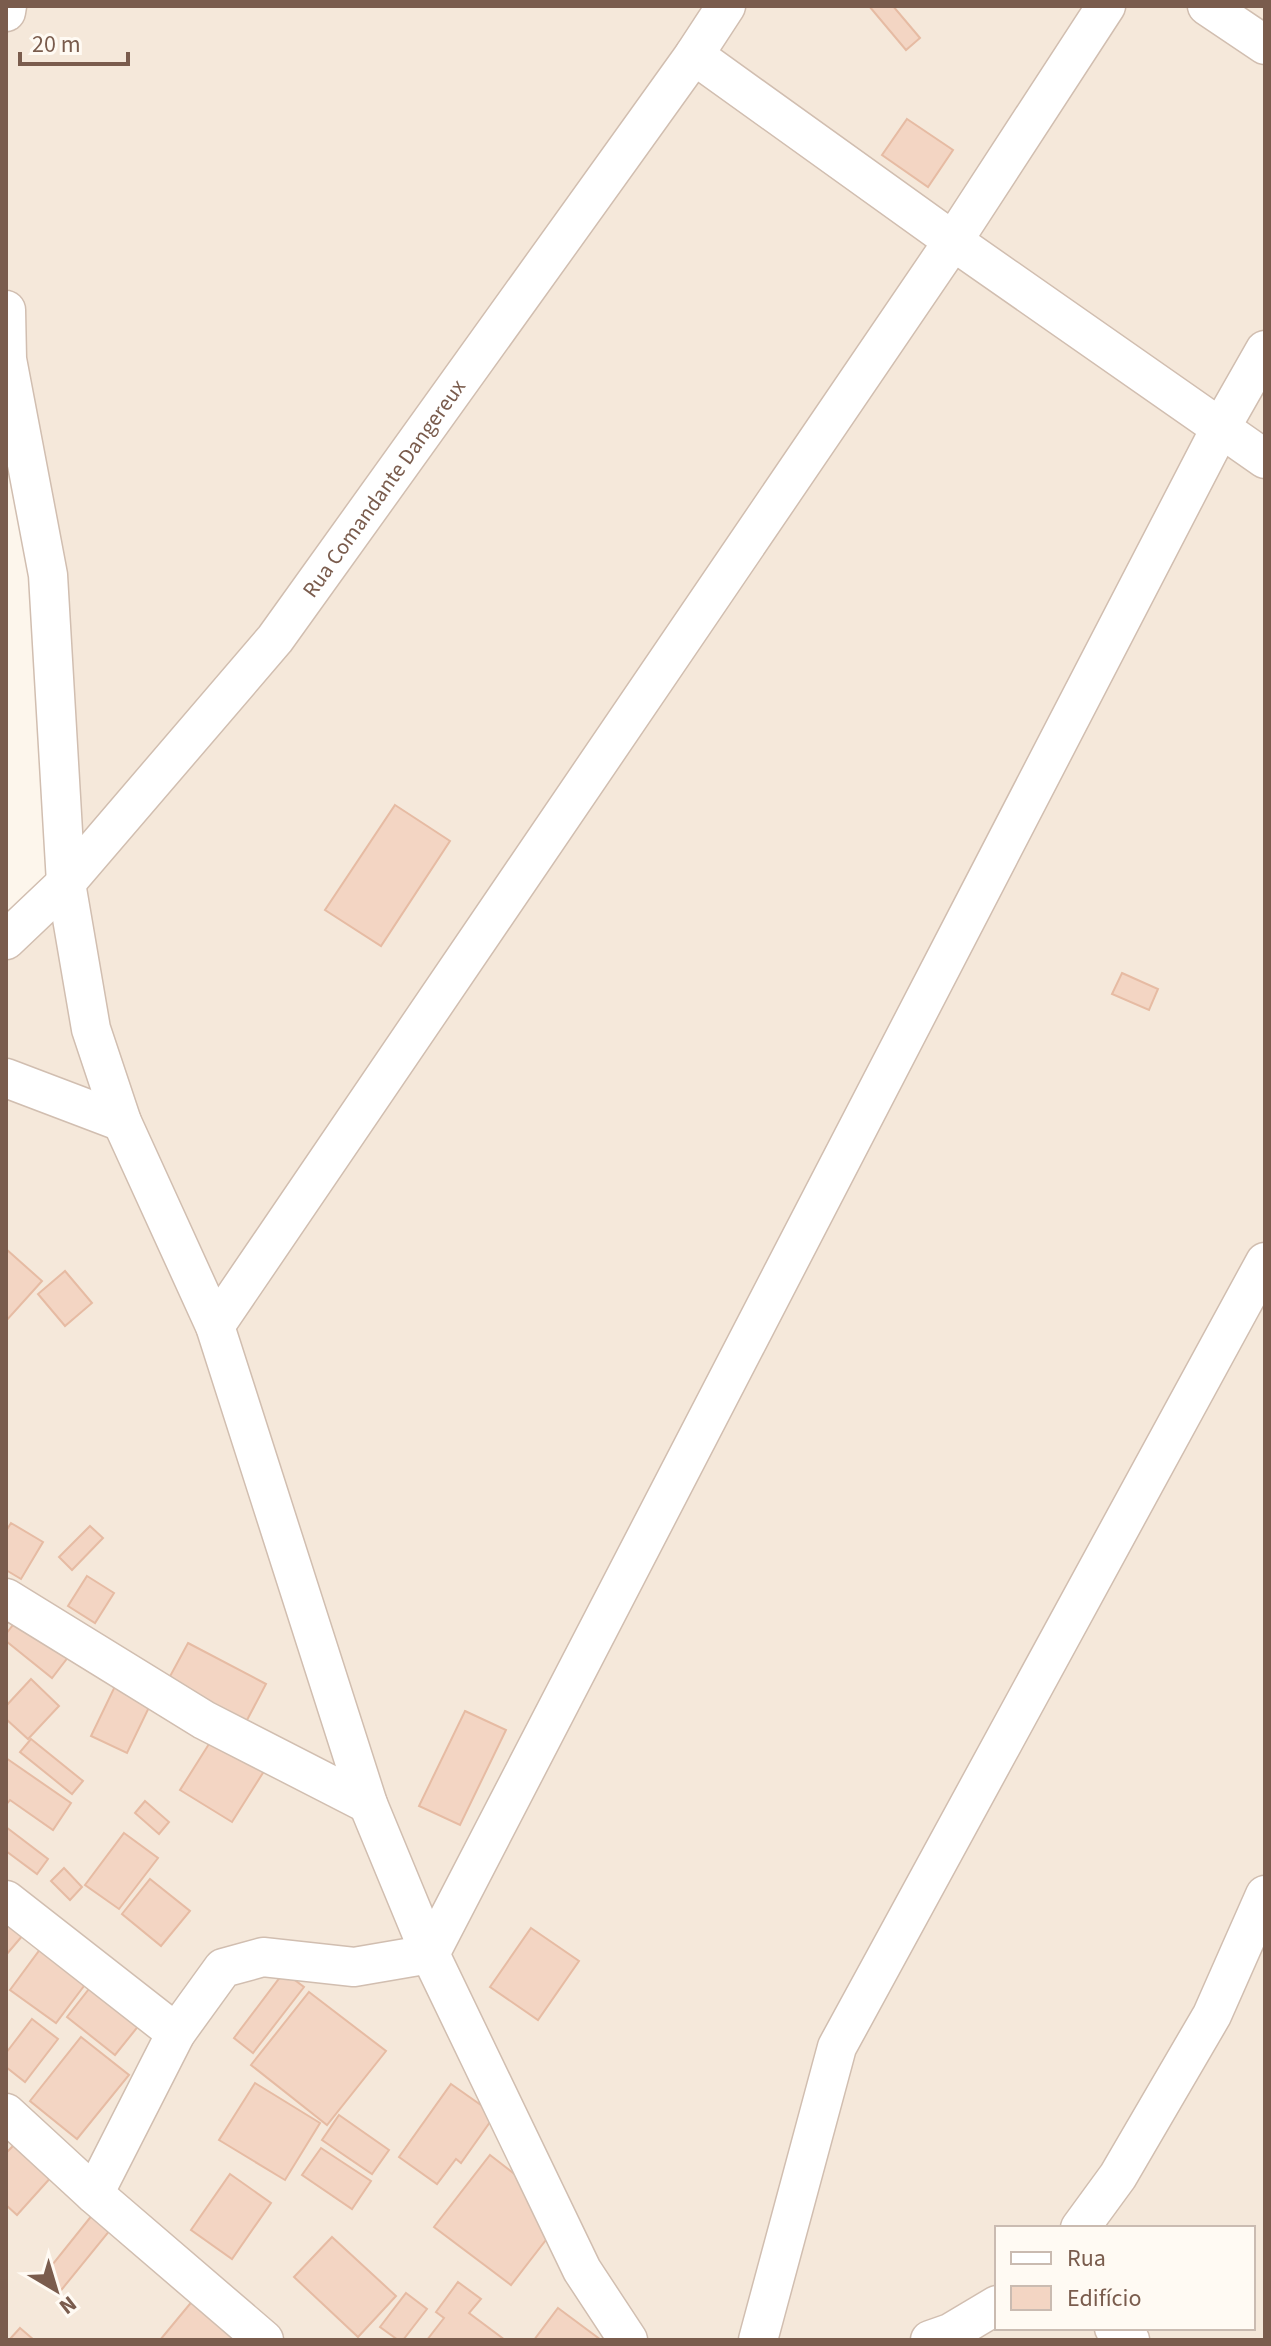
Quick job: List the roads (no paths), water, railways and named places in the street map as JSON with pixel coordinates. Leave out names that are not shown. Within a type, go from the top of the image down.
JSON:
[{"type":"street","name":"Rua Comandante Dangereux","points":[[6,940],[66,883],[275,639],[726,6]]},
{"type":"street","points":[[215,1326],[953,241],[1106,6]]},
{"type":"street","points":[[1207,6],[1265,45]]},
{"type":"street","points":[[694,55],[1265,459]]},
{"type":"street","points":[[6,310],[6,359],[48,575],[66,883],[91,1029],[122,1122],[215,1326],[368,1804],[430,1954],[582,2270],[628,2340]]},
{"type":"street","points":[[430,1954],[1220,429],[1265,350]]},
{"type":"street","points":[[6,1078],[122,1122]]},
{"type":"street","points":[[758,2340],[837,2047],[1265,1262]]},
{"type":"street","points":[[6,1598],[204,1720],[368,1804]]},
{"type":"street","points":[[1081,2226],[1118,2176],[1212,2015],[1265,1895]]},
{"type":"street","points":[[6,1900],[176,2033]]},
{"type":"street","points":[[94,2194],[176,2033],[223,1968],[263,1957],[354,1967],[430,1954]]},
{"type":"street","points":[[6,2113],[94,2194],[264,2340]]},
{"type":"street","points":[[930,2340],[950,2333],[995,2306]]}]
